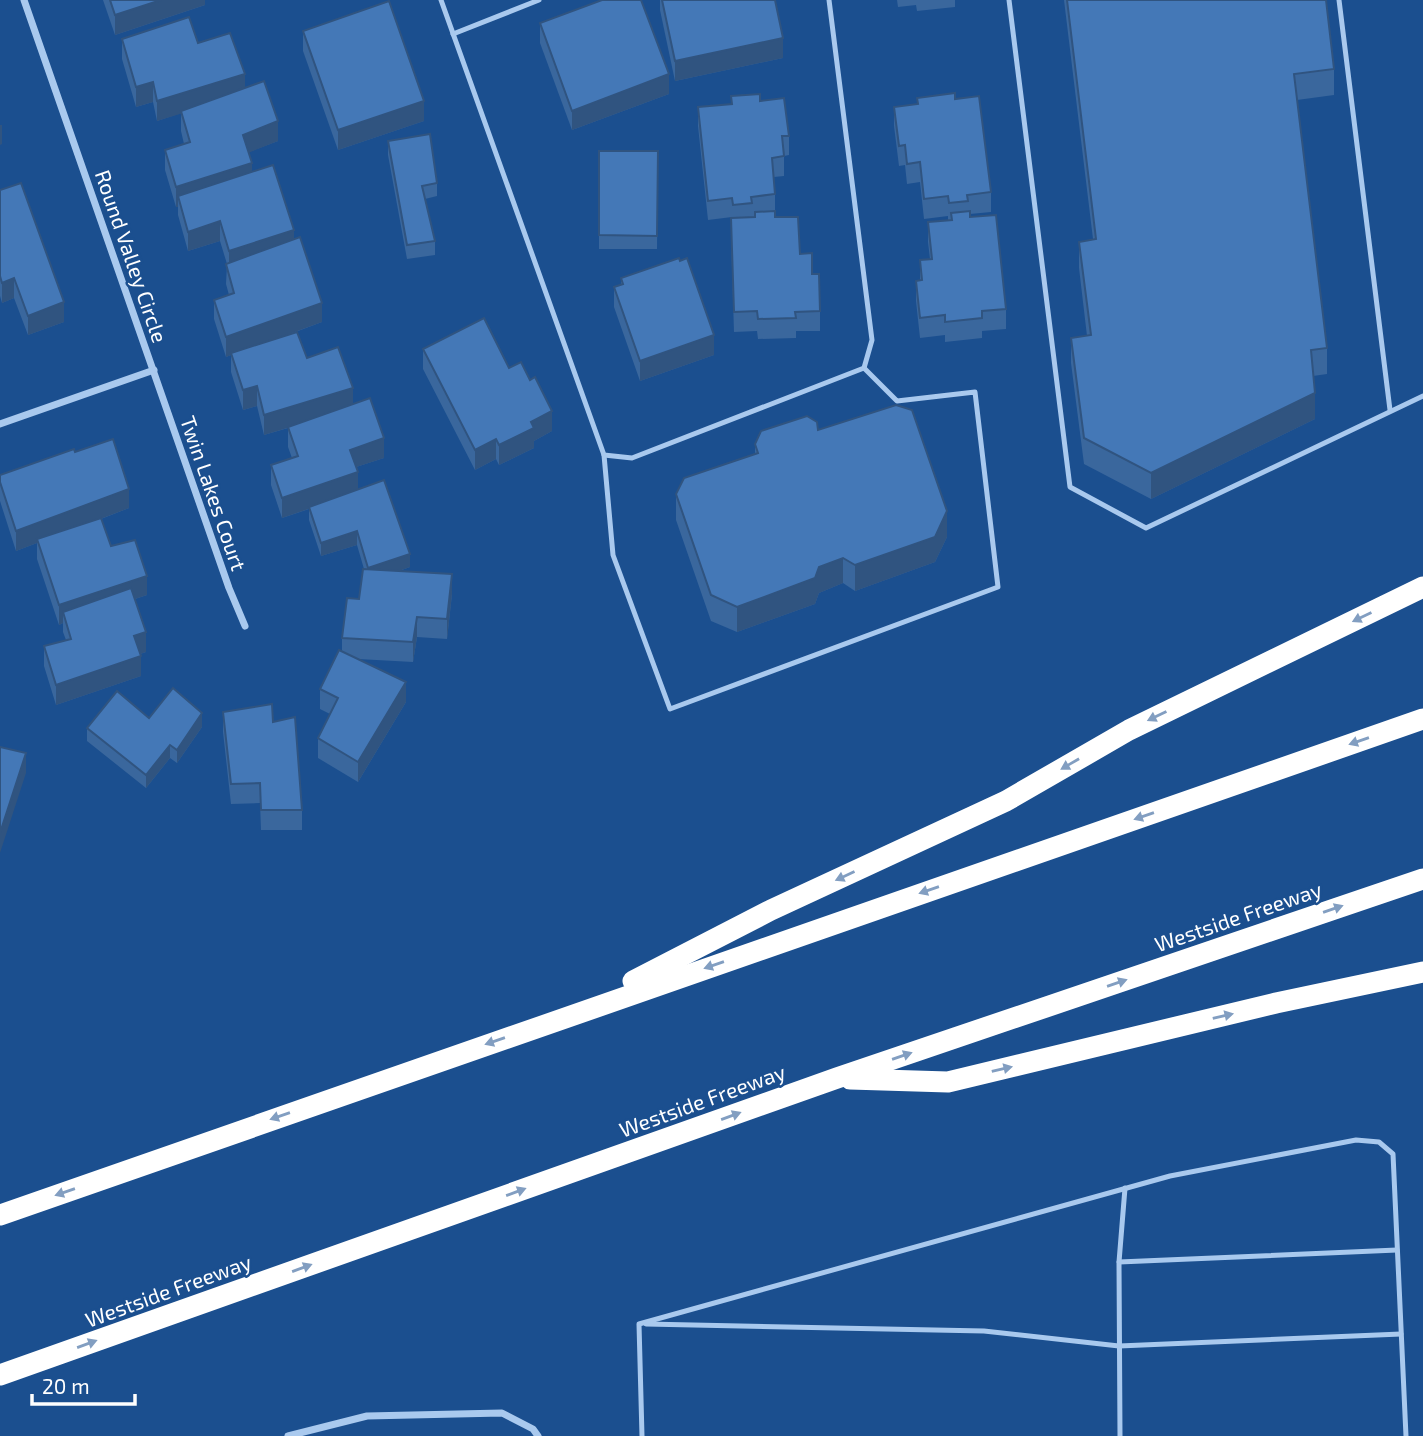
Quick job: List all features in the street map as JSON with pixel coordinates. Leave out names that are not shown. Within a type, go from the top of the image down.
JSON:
[{"type":"highway","points":[[559,1018],[771,910],[1006,802],[1129,730],[1423,587]]},
{"type":"highway","points":[[0,1215],[1423,719]]},
{"type":"highway","name":"Westside Freeway","points":[[0,1375],[837,1078],[1423,878]]},
{"type":"highway","points":[[837,1078],[948,1082],[1276,1003],[1423,972]]},
{"type":"street","name":"Round Valley Circle","points":[[0,424],[154,370],[24,0]]},
{"type":"street","name":"Twin Lakes Court","points":[[154,370],[229,588],[245,626]]},
{"type":"street","points":[[288,1436],[367,1416],[502,1413],[533,1429],[538,1436]]},
{"type":"lane","points":[[441,0],[604,455],[613,555],[670,709],[998,587],[975,392],[897,401],[864,368]]},
{"type":"lane","points":[[453,34],[539,0]]},
{"type":"lane","points":[[829,0],[872,340],[864,368]]},
{"type":"lane","points":[[1009,0],[1070,486],[1146,528],[1423,396]]},
{"type":"lane","points":[[1339,0],[1390,410]]},
{"type":"lane","points":[[604,455],[632,458],[864,368]]},
{"type":"lane","points":[[639,1324],[1170,1176],[1356,1140],[1379,1142],[1393,1154],[1406,1436]]},
{"type":"lane","points":[[1120,1436],[1119,1262],[1125,1188]]},
{"type":"lane","points":[[1119,1262],[1397,1250]]},
{"type":"lane","points":[[639,1324],[984,1331],[1119,1346],[1401,1334]]},
{"type":"lane","points":[[639,1324],[642,1436]]},
{"type":"building","points":[[110,0],[161,0],[115,15]]},
{"type":"building","points":[[602,0],[641,0],[669,74],[572,111],[540,23]]},
{"type":"building","points":[[662,0],[775,0],[783,38],[675,61]]},
{"type":"building","points":[[1067,0],[1326,0],[1334,69],[1294,74],[1327,348],[1311,350],[1315,393],[1151,473],[1084,438],[1071,338],[1091,335],[1079,242],[1096,239]]},
{"type":"building","points":[[389,1],[424,101],[338,130],[303,31]]},
{"type":"building","points":[[189,17],[198,43],[230,33],[245,74],[157,101],[153,82],[136,87],[122,39]]},
{"type":"building","points":[[264,81],[278,121],[243,135],[252,163],[176,187],[165,150],[190,142],[181,111]]},
{"type":"building","points":[[955,93],[955,99],[979,96],[991,192],[967,195],[968,201],[949,203],[948,196],[924,199],[920,162],[907,164],[905,145],[899,146],[894,107],[918,104],[917,98]]},
{"type":"building","points":[[760,94],[760,101],[784,98],[789,136],[782,136],[784,156],[772,158],[775,194],[751,197],[752,203],[733,205],[732,198],[708,201],[698,107],[732,104],[731,96]]},
{"type":"building","points":[[430,134],[437,183],[422,186],[435,241],[407,245],[388,141]]},
{"type":"building","points":[[599,151],[658,151],[657,236],[599,235]]},
{"type":"building","points":[[273,165],[294,230],[229,251],[220,221],[188,232],[178,196]]},
{"type":"building","points":[[21,183],[64,302],[28,316],[14,278],[2,283],[0,276],[0,190]]},
{"type":"building","points":[[775,211],[775,217],[798,217],[800,254],[812,253],[812,274],[819,274],[820,311],[795,312],[796,318],[758,319],[757,311],[734,312],[731,218],[755,217],[755,212]]},
{"type":"building","points":[[970,211],[970,217],[996,215],[1006,309],[982,311],[982,318],[945,322],[945,315],[920,318],[916,281],[922,280],[920,260],[932,259],[928,222],[952,220],[951,213]]},
{"type":"building","points":[[300,237],[322,303],[226,337],[214,300],[234,293],[226,264]]},
{"type":"building","points":[[679,258],[680,261],[687,258],[714,335],[640,361],[614,287],[623,284],[621,278]]},
{"type":"building","points":[[484,318],[509,368],[521,362],[530,380],[535,377],[552,411],[531,422],[534,428],[499,445],[496,439],[475,450],[423,349]]},
{"type":"building","points":[[297,332],[307,358],[338,347],[353,388],[264,415],[257,386],[243,390],[231,353]]},
{"type":"building","points":[[370,398],[384,438],[350,450],[358,472],[282,498],[271,465],[298,456],[288,427]]},
{"type":"building","points":[[896,405],[912,410],[947,511],[935,537],[855,565],[843,558],[819,567],[815,578],[737,607],[711,595],[676,494],[684,478],[758,453],[755,444],[761,431],[807,416],[817,422],[818,430]]},
{"type":"building","points":[[113,439],[129,489],[16,531],[0,475],[74,449],[75,452]]},
{"type":"building","points":[[384,480],[410,554],[368,568],[357,531],[321,543],[309,507]]},
{"type":"building","points":[[101,518],[111,546],[135,540],[147,576],[59,605],[37,539]]},
{"type":"building","points":[[363,569],[452,574],[447,619],[417,617],[413,642],[342,638],[347,598],[359,599]]},
{"type":"building","points":[[131,588],[146,632],[134,636],[141,656],[56,685],[44,646],[71,639],[63,612]]},
{"type":"building","points":[[339,650],[406,682],[358,762],[318,738],[338,698],[320,689]]},
{"type":"building","points":[[173,688],[202,713],[177,750],[170,745],[146,775],[87,728],[117,691],[149,718]]},
{"type":"building","points":[[272,704],[273,722],[295,717],[302,810],[261,810],[260,783],[231,784],[223,712]]},
{"type":"building","points":[[0,747],[26,753],[0,833]]}]
